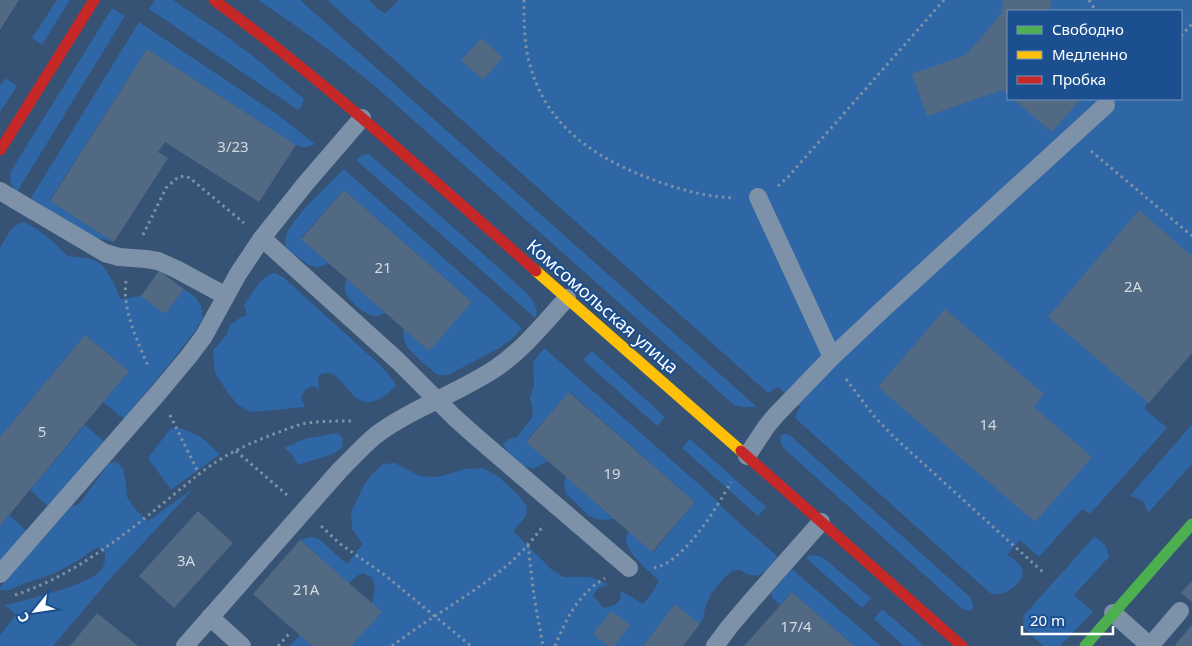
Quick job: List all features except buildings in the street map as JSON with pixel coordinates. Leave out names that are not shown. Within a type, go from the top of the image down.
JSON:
[{"type":"street","points":[[0,150],[94,0]]},
{"type":"street","name":"Комсомольская улица","points":[[214,0],[272,44],[362,118],[962,646]]},
{"type":"street","points":[[1085,646],[1192,524]]},
{"type":"lane","points":[[747,456],[776,415],[832,357],[1106,105]]},
{"type":"lane","points":[[0,574],[160,392],[204,336],[248,257],[262,238],[300,190],[362,118]]},
{"type":"lane","points":[[0,191],[105,253],[132,259],[158,261],[226,296]]},
{"type":"lane","points":[[758,197],[832,357]]},
{"type":"lane","points":[[262,238],[398,361],[473,434],[629,568]]},
{"type":"lane","points":[[185,646],[361,448],[392,425],[472,383],[510,358],[567,298]]},
{"type":"lane","points":[[715,646],[752,599],[821,522]]},
{"type":"lane","points":[[1113,614],[1150,646],[1180,611]]},
{"type":"lane","points":[[210,617],[242,646]]},
{"type":"path","points":[[524,0],[528,60],[535,82],[546,103],[562,124],[580,141],[602,157],[627,170],[686,191],[733,198],[758,197],[778,186],[788,177],[944,0]]},
{"type":"path","points":[[1182,35],[1192,24]]},
{"type":"path","points":[[1074,136],[1192,236]]},
{"type":"path","points":[[199,474],[160,392],[133,329],[127,306],[126,287],[128,273],[132,259],[166,188],[178,177],[186,176],[191,179],[262,238]]},
{"type":"path","points":[[832,357],[858,396],[894,437],[1045,574]]},
{"type":"path","points":[[8,597],[40,586],[95,555],[149,515],[199,474],[236,450],[288,428],[306,423],[359,421],[392,425]]},
{"type":"path","points":[[236,450],[339,543],[386,576],[471,646]]},
{"type":"path","points":[[555,646],[569,615],[577,603],[584,594],[606,577],[629,568],[645,570],[656,568],[666,564],[676,556],[714,512],[747,456]]},
{"type":"path","points":[[392,646],[434,616],[457,603],[513,561],[559,507]]},
{"type":"path","points":[[528,545],[534,596],[543,646]]},
{"type":"path","points":[[278,646],[289,634]]},
{"type":"shaded area","points":[[57,0],[70,0],[42,45],[32,38]]},
{"type":"shaded area","points":[[155,0],[173,0],[226,36],[304,99],[302,106],[298,110],[149,9]]},
{"type":"shaded area","points":[[258,0],[300,0],[757,407],[734,405],[376,87],[318,42]]},
{"type":"shaded area","points":[[327,0],[369,0],[379,10],[386,13],[398,0],[1192,0],[1192,353],[1144,408],[1167,428],[1090,514],[1082,509],[1039,557],[1020,540],[1007,555],[1016,561],[1022,569],[1022,577],[1015,586],[1004,593],[990,593],[795,418],[800,407],[778,387],[768,393]]},
{"type":"shaded area","points":[[112,8],[125,16],[17,192],[11,182],[11,171]]},
{"type":"shaded area","points":[[139,22],[278,115],[315,144],[306,147],[296,145],[147,49],[50,200],[114,242],[94,237],[80,230],[31,198]]},
{"type":"shaded area","points":[[5,78],[17,86],[0,112],[0,86]]},
{"type":"shaded area","points":[[369,154],[528,294],[537,312],[535,318],[356,160],[362,155]]},
{"type":"shaded area","points":[[344,169],[522,328],[512,339],[496,350],[448,375],[438,375],[423,363],[407,347],[403,328],[472,302],[344,190],[301,238],[329,263],[315,267],[288,250],[285,240],[293,224],[310,203]]},
{"type":"shaded area","points":[[24,222],[47,237],[67,256],[95,261],[102,265],[121,299],[184,289],[196,298],[201,306],[203,318],[196,330],[124,419],[103,402],[129,371],[85,335],[0,437],[0,248],[12,229]]},
{"type":"shaded area","points":[[275,273],[283,277],[379,364],[396,385],[388,394],[372,402],[360,400],[340,380],[328,373],[321,374],[318,378],[319,389],[312,386],[305,390],[301,397],[305,407],[250,412],[238,405],[215,373],[213,350],[227,334],[230,325],[247,315],[244,305],[257,286],[265,277]]},
{"type":"shaded area","points":[[346,278],[386,313],[374,316],[357,306],[346,294]]},
{"type":"shaded area","points":[[544,348],[710,494],[726,511],[778,557],[762,574],[753,575],[740,570],[732,571],[711,594],[700,624],[675,605],[643,646],[351,646],[381,612],[372,604],[375,589],[372,578],[363,573],[349,583],[300,540],[312,537],[319,539],[347,564],[363,544],[352,529],[351,512],[364,485],[383,464],[395,463],[420,476],[438,477],[465,469],[482,468],[498,476],[520,497],[527,507],[526,516],[513,531],[552,570],[564,577],[590,577],[608,584],[599,588],[593,595],[603,608],[615,605],[620,600],[621,591],[643,604],[652,593],[659,581],[629,549],[626,538],[628,533],[629,531],[653,552],[695,502],[570,392],[526,441],[548,461],[540,466],[529,468],[512,456],[503,444],[509,439],[517,437],[532,418],[533,409],[530,399],[534,384],[533,362]]},
{"type":"shaded area","points":[[592,351],[665,417],[657,426],[583,360]]},
{"type":"shaded area","points":[[1192,424],[1192,464],[1148,513],[1144,502],[1130,496]]},
{"type":"shaded area","points":[[85,425],[104,441],[48,506],[30,490]]},
{"type":"shaded area","points":[[171,428],[183,429],[201,437],[220,454],[171,490],[148,458]]},
{"type":"shaded area","points":[[338,433],[343,439],[342,448],[333,454],[298,465],[292,454],[284,448],[304,439]]},
{"type":"shaded area","points":[[782,434],[787,434],[793,438],[971,598],[973,609],[968,611],[960,607],[789,453],[780,442]]},
{"type":"shaded area","points":[[690,439],[766,507],[758,516],[682,448]]},
{"type":"shaded area","points":[[117,462],[123,469],[127,497],[136,510],[148,521],[194,488],[109,580],[53,646],[0,646],[0,635],[16,615],[5,605],[72,586],[85,581],[102,569],[105,554],[98,547],[53,574],[9,590],[0,590],[0,587],[71,507],[80,503],[109,463]]},
{"type":"shaded area","points":[[566,476],[614,519],[600,520],[589,516],[566,493],[564,483]]},
{"type":"shaded area","points":[[9,515],[28,532],[0,564],[0,526]]},
{"type":"shaded area","points":[[1094,537],[1100,540],[1108,550],[1109,557],[1074,595],[1093,612],[1060,646],[1044,646],[1024,627],[1024,615]]},
{"type":"shaded area","points":[[810,555],[820,556],[826,560],[871,598],[862,608],[806,558]]},
{"type":"shaded area","points":[[792,569],[881,646],[854,646],[792,592],[780,605],[773,599],[771,593]]},
{"type":"shaded area","points":[[882,609],[920,642],[922,646],[904,646],[874,619]]},
{"type":"shaded area","points":[[300,635],[312,646],[290,646]]},
{"type":"traffic: fast","points":[[1085,646],[1192,524]]},
{"type":"traffic: slow","points":[[536,271],[741,451]]},
{"type":"traffic: jam","points":[[0,150],[94,0]]},
{"type":"traffic: jam","points":[[214,0],[338,98],[536,271]]},
{"type":"traffic: jam","points":[[741,451],[962,646]]}]
